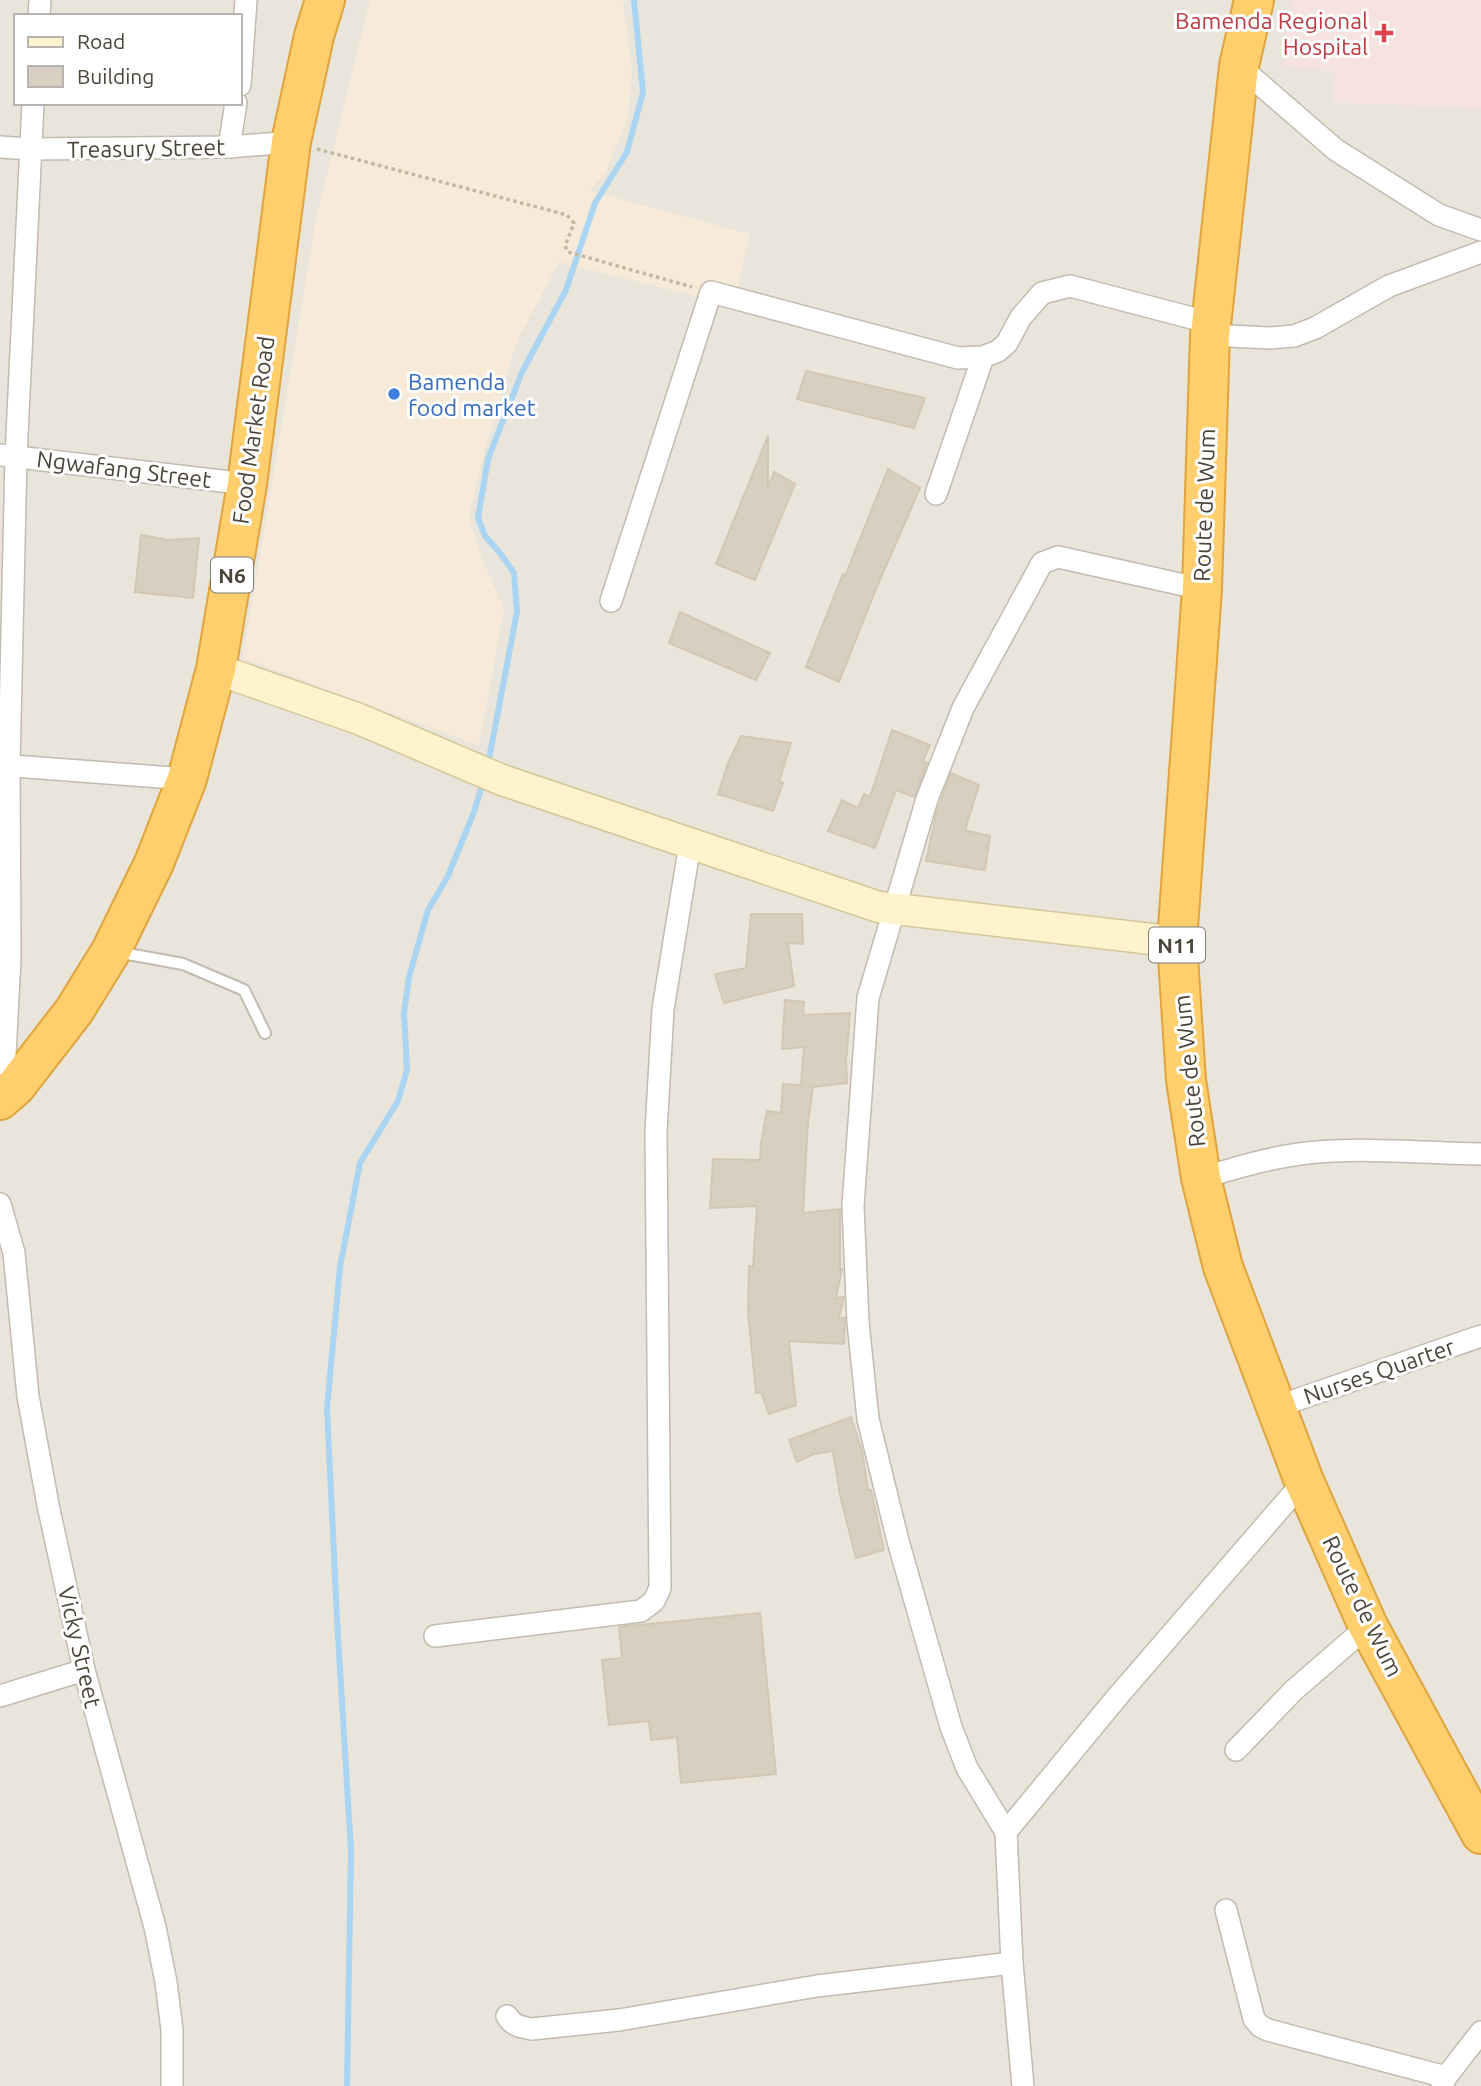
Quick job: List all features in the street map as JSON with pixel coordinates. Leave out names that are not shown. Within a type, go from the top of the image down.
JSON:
[{"type":"highway","name":"Food Market Road","points":[[5,1084],[74,1011],[111,951],[154,863],[187,779],[216,670],[247,484],[291,142],[314,36],[325,0]]},
{"type":"highway","name":"Route de Wum","points":[[1254,0],[1240,66],[1211,329],[1202,589],[1177,942],[1186,1080],[1202,1178],[1223,1267],[1304,1481],[1368,1626],[1478,1821]]},
{"type":"main road","points":[[216,670],[359,719],[502,780],[879,906],[1177,942]]},
{"type":"street","points":[[242,57],[246,0]]},
{"type":"street","points":[[1240,66],[1336,150],[1439,215],[1481,230]]},
{"type":"street","points":[[5,1084],[10,957],[4,765],[8,455],[33,105]]},
{"type":"street","points":[[229,147],[236,105]]},
{"type":"street","name":"Treasury Street","points":[[0,147],[229,147],[291,142]]},
{"type":"street","points":[[611,601],[711,292],[958,358],[983,357],[998,351],[1007,343],[1021,317],[1042,293],[1070,286],[1211,329],[1269,338],[1294,336],[1315,328],[1390,286],[1481,252]]},
{"type":"street","points":[[936,494],[983,357]]},
{"type":"street","name":"Ngwafang Street","points":[[8,455],[247,484]]},
{"type":"street","points":[[1024,2086],[1012,1963],[1006,1832],[967,1768],[951,1727],[898,1541],[868,1419],[858,1322],[853,1206],[868,998],[927,799],[963,708],[1042,563],[1058,557],[1202,589]]},
{"type":"street","points":[[4,765],[187,779]]},
{"type":"street","points":[[435,1636],[641,1611],[654,1601],[660,1588],[656,1132],[663,1009],[690,844]]},
{"type":"street","points":[[1202,1178],[1266,1160],[1306,1153],[1354,1150],[1481,1154]]},
{"type":"street","name":"Vicky Street","points":[[0,1204],[14,1253],[28,1396],[48,1505],[84,1670],[158,1941],[166,1982],[172,2030],[172,2086]]},
{"type":"street","name":"Nurses Quarter","points":[[1276,1407],[1481,1336]]},
{"type":"street","points":[[1006,1832],[1118,1696],[1304,1481]]},
{"type":"street","points":[[1236,1750],[1294,1690],[1368,1626]]},
{"type":"street","points":[[0,1696],[84,1670]]},
{"type":"street","points":[[1226,1910],[1254,2019],[1260,2026],[1444,2081],[1481,2032]]},
{"type":"street","points":[[507,2016],[511,2023],[532,2029],[607,2022],[817,1986],[1012,1963]]},
{"type":"lane","points":[[111,951],[183,964],[244,990],[265,1033]]},
{"type":"path","points":[[291,142],[567,215],[574,223],[565,246],[568,252],[711,292]]},
{"type":"shaded area","points":[[0,0],[1481,0],[1481,2086],[0,2086]]},
{"type":"shaded area","name":"Bamenda food market","points":[[370,0],[623,0],[632,73],[628,117],[605,174],[590,191],[750,234],[733,305],[559,262],[517,341],[485,448],[469,517],[481,556],[504,609],[479,746],[243,658],[316,218]]},
{"type":"shaded area","name":"Bamenda Regional Hospital","points":[[1291,0],[1481,0],[1481,109],[1333,102],[1335,71],[1283,67]]},
{"type":"building","points":[[806,371],[925,398],[914,428],[797,399]]},
{"type":"building","points":[[768,436],[768,488],[774,472],[795,484],[755,580],[716,564]]},
{"type":"building","points":[[888,469],[920,488],[839,682],[806,667]]},
{"type":"building","points":[[141,535],[168,540],[199,538],[193,598],[135,592]]},
{"type":"building","points":[[680,612],[770,653],[756,680],[669,643]]},
{"type":"building","points":[[892,730],[930,745],[923,761],[927,763],[914,797],[896,790],[875,848],[828,831],[842,800],[858,808],[864,794],[870,797]]},
{"type":"building","points":[[741,736],[791,743],[779,782],[783,783],[773,811],[718,794],[728,763]]},
{"type":"building","points":[[951,773],[979,785],[965,830],[990,836],[985,870],[926,861],[936,815]]},
{"type":"building","points":[[751,914],[802,914],[803,944],[788,943],[794,986],[724,1003],[715,974],[746,968]]},
{"type":"building","points":[[785,1000],[804,1002],[803,1015],[850,1013],[847,1083],[813,1087],[808,1122],[803,1213],[840,1209],[842,1269],[836,1298],[844,1297],[839,1318],[845,1318],[844,1344],[789,1341],[796,1405],[769,1414],[761,1392],[756,1393],[748,1312],[749,1266],[753,1267],[757,1206],[710,1208],[713,1159],[760,1160],[767,1111],[781,1113],[783,1084],[801,1085],[804,1047],[782,1049]]},
{"type":"building","points":[[851,1417],[862,1451],[868,1490],[871,1490],[884,1550],[856,1558],[840,1495],[833,1451],[814,1454],[797,1462],[789,1440]]},
{"type":"building","points":[[760,1613],[776,1774],[681,1783],[677,1737],[651,1740],[649,1721],[609,1725],[602,1660],[622,1658],[619,1627]]},
{"type":"waterway","points":[[488,764],[517,612],[514,573],[485,536],[478,518],[488,459],[522,372],[566,290],[595,203],[627,152],[643,92],[634,0]]},
{"type":"waterway","points":[[347,2086],[351,1851],[327,1408],[340,1267],[360,1163],[398,1101],[407,1070],[404,1013],[409,977],[428,910],[448,876],[483,782]]},
{"type":"place","name":"Bamenda Regional Hospital","points":[[1384,33]]},
{"type":"place","name":"Bamenda food market","points":[[394,394]]}]
